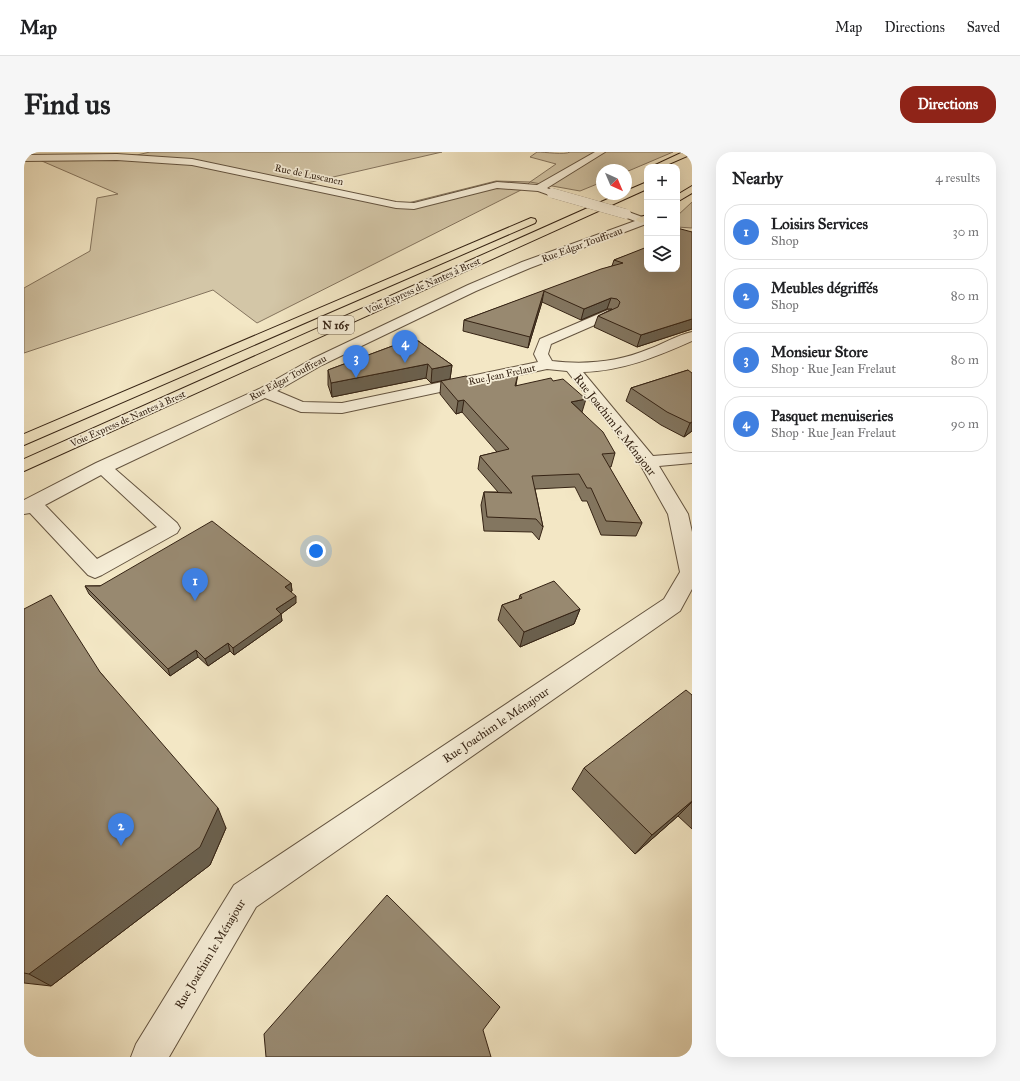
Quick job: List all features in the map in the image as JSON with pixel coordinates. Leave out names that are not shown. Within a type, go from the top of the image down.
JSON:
[{"type":"highway","points":[[663,164],[690,152]]},
{"type":"highway","name":"Voie Express de Nantes à Brest","points":[[24,466],[644,186]]},
{"type":"highway","points":[[680,198],[692,188]]},
{"type":"highway","points":[[556,210],[591,195]]},
{"type":"highway","name":"Voie Express de Nantes à Brest","points":[[24,440],[542,216]]},
{"type":"street","points":[[539,188],[601,152]]},
{"type":"street","name":"Rue de Luscanen","points":[[24,158],[117,157],[192,162],[396,205],[414,206],[496,185],[507,184],[539,188],[644,219]]},
{"type":"street","name":"Rue Edgar Touffreau","points":[[28,505],[102,467],[265,392],[317,362],[472,288],[526,265],[639,225],[644,219]]},
{"type":"street","points":[[547,365],[541,354],[545,342],[608,314]]},
{"type":"street","name":"Rue Jean Frelaut","points":[[265,392],[301,407],[342,408],[547,365],[572,368],[600,366],[633,360],[692,336]]},
{"type":"street","name":"Rue Joachim le Ménajour","points":[[149,1057],[245,896],[672,605],[691,572],[678,514],[648,462],[572,368]]},
{"type":"street","points":[[648,462],[692,458]]},
{"type":"street","points":[[28,505],[95,570],[170,528],[102,467]]},
{"type":"shaded area","points":[[150,152],[442,152],[307,183],[393,202],[408,203],[496,181],[530,182],[523,189],[257,323],[213,290],[24,353],[24,288],[90,251],[97,198],[118,194],[28,155],[137,155]]},
{"type":"shaded area","points":[[537,152],[673,152],[632,169],[632,164],[596,164],[596,184],[580,191],[530,182],[556,164],[530,157]]},
{"type":"shaded area","points":[[692,202],[692,228],[680,227],[680,213]]},
{"type":"building","points":[[680,229],[692,232],[692,319],[641,335],[598,316],[618,307],[620,302],[617,299],[611,298],[584,309],[544,291],[530,337],[464,320],[601,269],[623,263],[614,260],[644,248],[644,272],[680,272]]},
{"type":"building","points":[[414,338],[452,365],[432,369],[428,364],[331,383],[328,370]]},
{"type":"building","points":[[688,370],[692,373],[692,422],[690,423],[667,412],[631,388]]},
{"type":"building","points":[[518,374],[515,386],[551,378],[553,381],[563,379],[586,399],[571,402],[603,432],[615,453],[602,454],[642,523],[606,521],[591,488],[587,488],[579,474],[532,476],[543,527],[536,519],[487,517],[484,492],[512,493],[480,456],[509,449],[464,400],[458,401],[441,381],[466,376],[476,383]]},
{"type":"building","points":[[212,521],[291,583],[285,587],[296,596],[276,609],[281,614],[233,648],[228,643],[205,659],[196,650],[168,669],[85,586],[100,586]]},
{"type":"building","points":[[554,581],[580,609],[524,632],[502,605],[522,598],[520,595]]},
{"type":"building","points":[[51,595],[100,672],[218,808],[200,847],[29,974],[24,973],[24,609]]},
{"type":"building","points":[[686,690],[692,695],[692,801],[652,835],[584,768]]},
{"type":"building","points":[[387,895],[500,1007],[483,1030],[491,1057],[266,1057],[264,1034]]},
{"type":"place","name":"Pasquet menuiseries","points":[[405,363]]},
{"type":"place","name":"Monsieur Store","points":[[356,378]]},
{"type":"place","name":"Loisirs Services","points":[[195,601]]},
{"type":"place","name":"Meubles dégriffés","points":[[121,846]]}]
